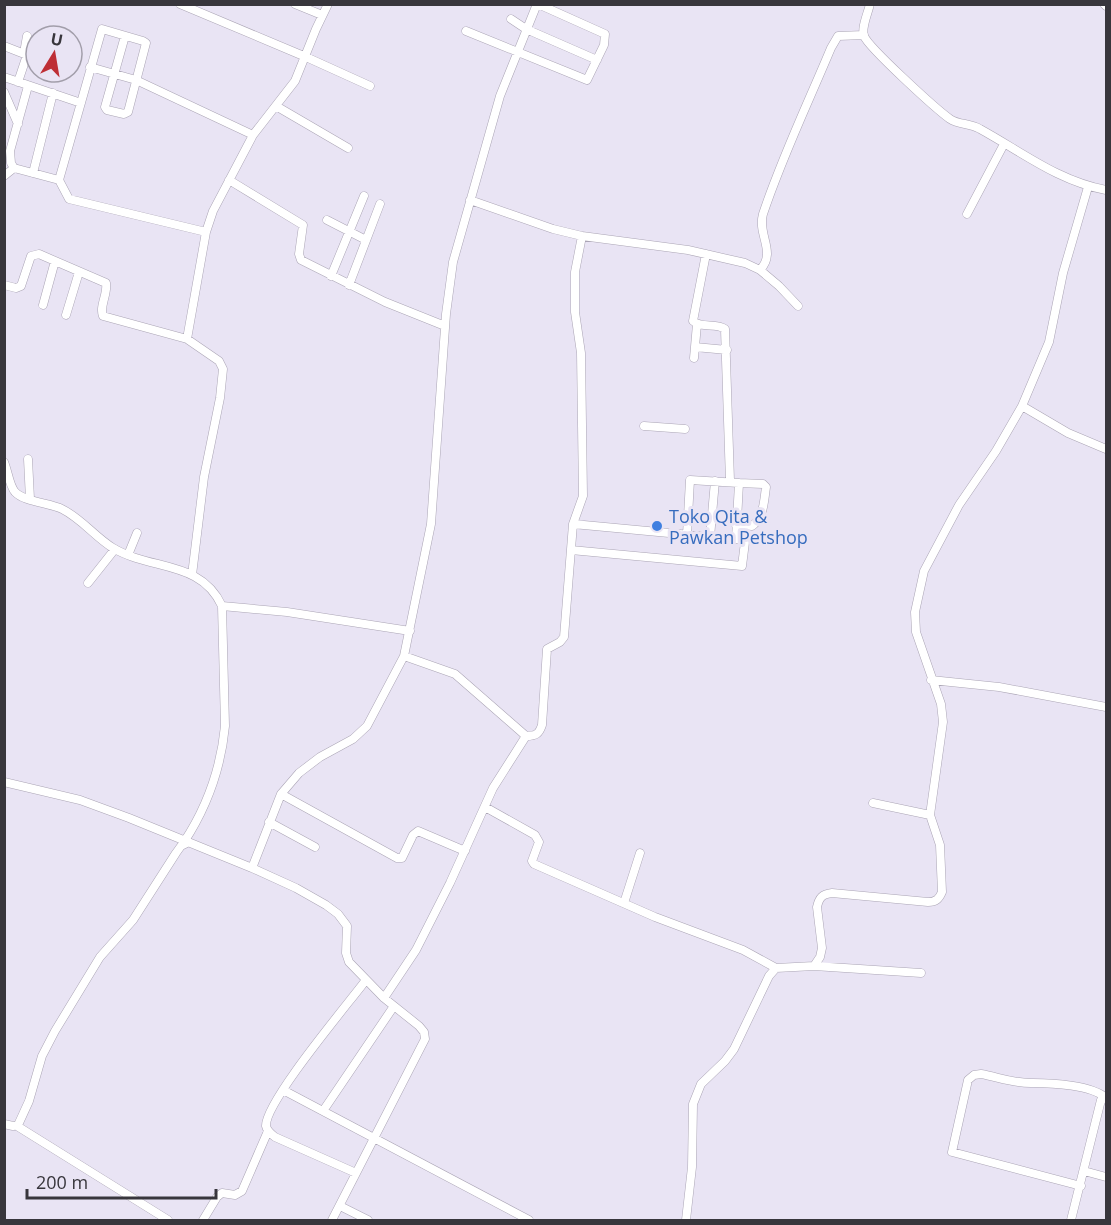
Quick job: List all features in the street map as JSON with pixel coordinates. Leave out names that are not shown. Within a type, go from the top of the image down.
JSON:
[{"type":"street","points":[[180,4],[370,86]]},
{"type":"street","points":[[295,4],[322,15]]},
{"type":"street","points":[[187,339],[206,232],[213,212],[254,135],[295,81],[328,4]]},
{"type":"street","points":[[252,868],[281,794],[299,773],[313,762],[353,739],[367,726],[404,656],[431,524],[445,326],[453,262],[500,96],[517,53],[526,29],[537,4],[605,34],[606,39],[589,78],[585,80],[517,53],[466,31]]},
{"type":"street","points":[[864,35],[870,4]]},
{"type":"street","points":[[511,19],[526,29],[597,60]]},
{"type":"street","points":[[125,36],[105,105],[106,110],[126,114],[146,43],[125,36],[102,29],[59,180],[69,199],[206,232]]},
{"type":"street","points":[[760,270],[765,265],[768,256],[762,217],[786,153],[838,36],[864,35],[899,73],[942,113],[958,124],[972,125],[981,129],[1052,172],[1088,187],[1107,190]]},
{"type":"street","points":[[4,46],[24,53]]},
{"type":"street","points":[[18,82],[24,66]]},
{"type":"street","points":[[90,67],[136,80],[254,135]]},
{"type":"street","points":[[4,77],[81,103]]},
{"type":"street","points":[[28,86],[10,151],[10,163],[14,168],[59,180]]},
{"type":"street","points":[[4,92],[18,124]]},
{"type":"street","points":[[33,173],[53,93]]},
{"type":"street","points":[[276,106],[348,148]]},
{"type":"street","points":[[967,214],[1004,144]]},
{"type":"street","points":[[4,176],[14,168]]},
{"type":"street","points":[[228,180],[303,225],[299,257],[349,285],[445,326]]},
{"type":"street","points":[[814,966],[822,953],[818,901],[823,895],[832,893],[933,902],[940,897],[942,892],[940,844],[930,815],[943,722],[940,704],[914,620],[918,591],[924,572],[959,505],[996,451],[1022,406],[1049,342],[1063,273],[1088,187]]},
{"type":"street","points":[[331,276],[364,196]]},
{"type":"street","points":[[470,200],[553,229],[582,236],[706,254],[749,264],[779,286],[798,306]]},
{"type":"street","points":[[349,285],[380,204]]},
{"type":"street","points":[[327,220],[366,240]]},
{"type":"street","points":[[404,656],[455,674],[526,736],[536,736],[539,733],[542,725],[547,649],[564,637],[573,524],[583,496],[581,352],[575,312],[575,272],[582,236]]},
{"type":"street","points":[[4,285],[16,288],[21,286],[33,255],[39,254],[107,284],[103,316],[187,339],[219,361],[223,369],[220,398],[204,477],[192,574]]},
{"type":"street","points":[[706,254],[693,321],[697,324],[724,327],[727,350],[730,481]]},
{"type":"street","points":[[43,305],[55,261]]},
{"type":"street","points":[[66,315],[79,272]]},
{"type":"street","points":[[694,358],[697,324]]},
{"type":"street","points":[[695,347],[727,350]]},
{"type":"street","points":[[1022,406],[1068,433],[1107,449]]},
{"type":"street","points":[[644,426],[685,429]]},
{"type":"street","points":[[28,459],[30,499]]},
{"type":"street","points":[[4,462],[14,491],[21,496],[71,514],[115,549],[192,574],[215,592],[222,606],[225,726],[216,774],[196,824],[133,920],[100,957],[55,1031],[42,1056],[29,1101],[17,1126]]},
{"type":"street","points":[[687,535],[690,480],[763,484],[766,487],[758,521],[752,526],[736,525]]},
{"type":"street","points":[[710,537],[715,480]]},
{"type":"street","points":[[736,539],[739,483]]},
{"type":"street","points":[[571,550],[741,566],[745,543],[743,540],[736,539],[573,524]]},
{"type":"street","points":[[128,555],[137,533]]},
{"type":"street","points":[[88,583],[115,549]]},
{"type":"street","points":[[222,606],[287,612],[410,631]]},
{"type":"street","points":[[931,680],[999,687],[1107,707]]},
{"type":"street","points":[[384,998],[416,950],[505,767],[526,736]]},
{"type":"street","points":[[4,782],[80,800],[252,868],[296,888],[338,914],[347,926],[346,954],[349,962],[384,998],[422,1029],[425,1039],[332,1221]]},
{"type":"street","points":[[281,794],[397,858],[402,858],[413,835],[418,831],[465,851]]},
{"type":"street","points":[[873,803],[930,815]]},
{"type":"street","points":[[485,807],[535,835],[538,842],[532,856],[532,863],[624,903],[743,950],[776,968],[814,966],[921,973]]},
{"type":"street","points":[[269,822],[315,847]]},
{"type":"street","points":[[624,903],[640,854]]},
{"type":"street","points":[[686,1221],[692,1167],[693,1104],[696,1094],[701,1084],[734,1049],[769,976],[776,968]]},
{"type":"street","points":[[356,1173],[275,1137],[268,1131],[266,1125],[283,1089],[366,980]]},
{"type":"street","points":[[323,1111],[394,1006]]},
{"type":"street","points":[[1071,1221],[1081,1186],[1101,1100],[1106,1098],[1093,1089],[1045,1082],[1033,1083],[981,1074],[974,1075],[968,1080],[952,1152],[1081,1186]]},
{"type":"street","points":[[283,1089],[529,1221]]},
{"type":"street","points":[[4,1124],[17,1126],[168,1221]]},
{"type":"street","points":[[203,1221],[217,1197],[222,1193],[235,1195],[242,1191],[268,1131]]},
{"type":"street","points":[[1084,1171],[1107,1177]]},
{"type":"street","points":[[340,1206],[368,1221]]},
{"type":"place","name":"Toko Qita & Pawkan Petshop","points":[[657,526]]}]
